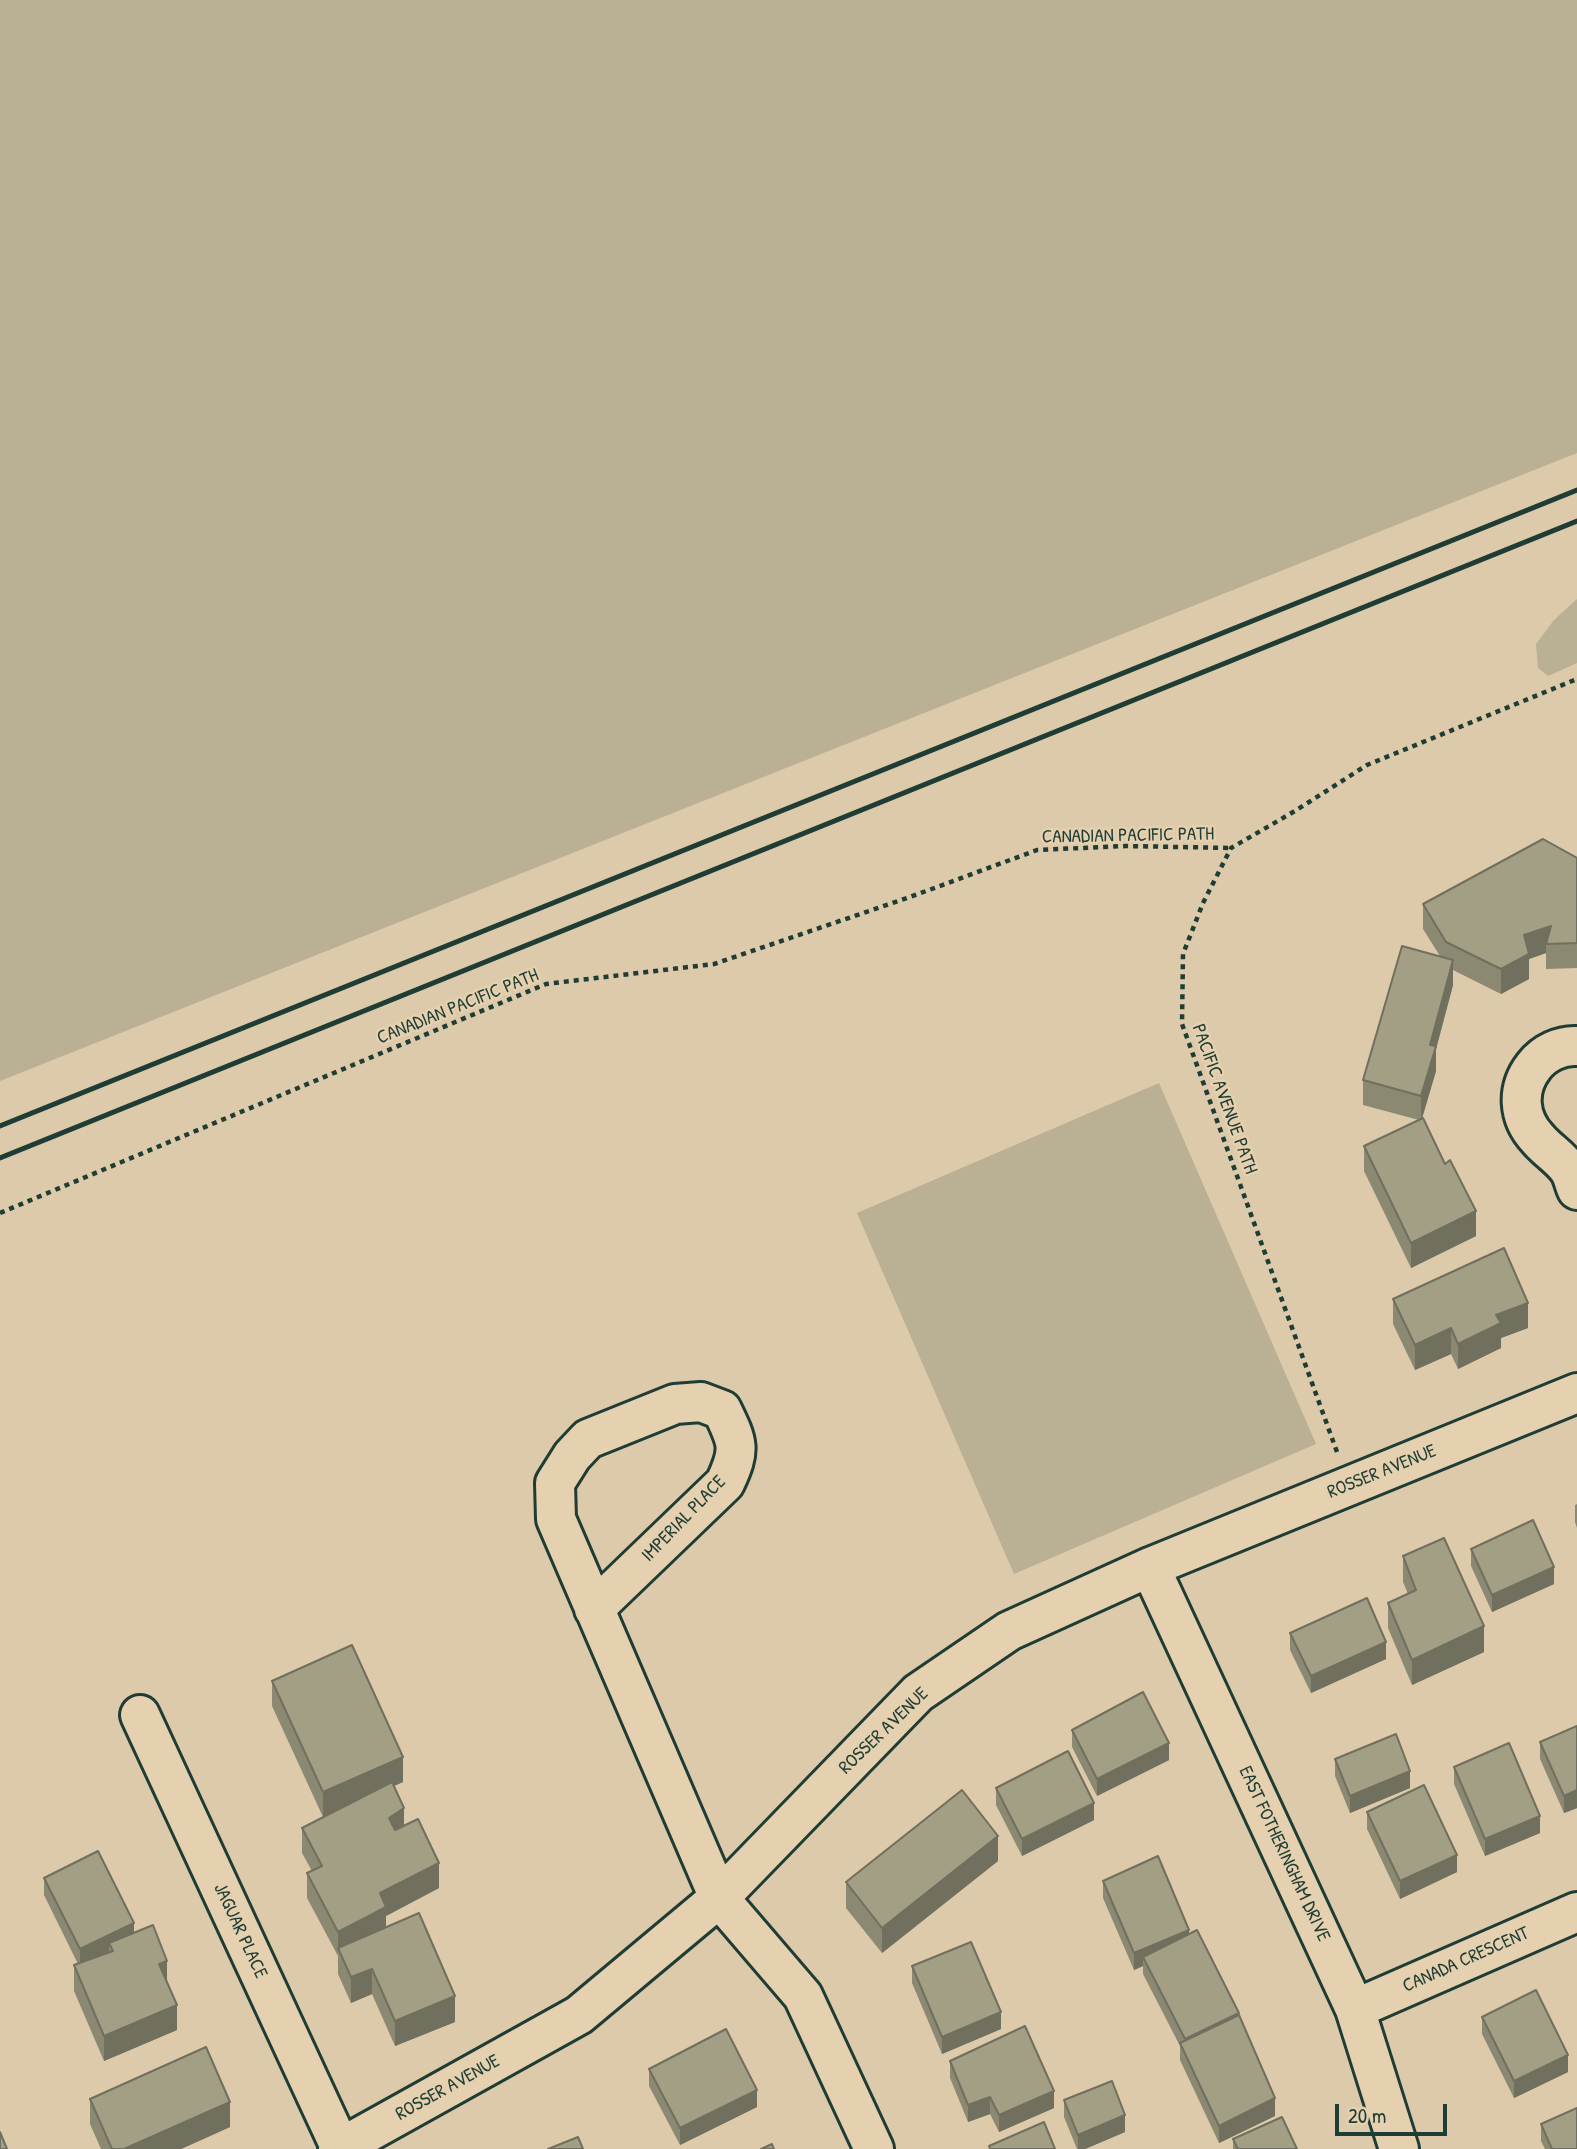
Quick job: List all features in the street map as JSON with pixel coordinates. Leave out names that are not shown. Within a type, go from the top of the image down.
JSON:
[{"type":"street","points":[[1574,1175],[1527,1127],[1521,1110],[1521,1091],[1527,1074],[1539,1060],[1554,1050],[1577,1046]]},
{"type":"street","name":"ROSSER AVENUE","points":[[339,2149],[579,2015],[719,1898],[918,1693],[1009,1631],[1150,1567],[1577,1393]]},
{"type":"street","name":"IMPERIAL PLACE","points":[[594,1609],[725,1483],[735,1461],[735,1437],[722,1410],[701,1402],[675,1404],[588,1439],[572,1456],[555,1483],[556,1519],[594,1609],[719,1898],[803,1996],[874,2149]]},
{"type":"street","name":"EAST FOTHERINGHAM DRIVE","points":[[1150,1567],[1355,2009],[1399,2149]]},
{"type":"street","name":"JAGUAR PLACE","points":[[140,1714],[339,2149]]},
{"type":"street","name":"CANADA CRESCENT","points":[[1355,2009],[1577,1912]]},
{"type":"path","points":[[1231,848],[1367,765],[1577,679]]},
{"type":"path","name":"CANADIAN PACIFIC PATH","points":[[0,1213],[546,984],[714,964],[1037,850],[1126,846],[1231,848]]},
{"type":"path","name":"PACIFIC AVENUE PATH","points":[[1231,848],[1203,903],[1183,954],[1182,1024],[1349,1486]]},
{"type":"shaded area","points":[[0,0],[1577,0],[1577,453],[0,1081]]},
{"type":"shaded area","points":[[1577,599],[1577,663],[1548,676],[1538,668],[1536,644],[1554,620]]},
{"type":"shaded area","points":[[1159,1083],[1316,1444],[1014,1574],[857,1213]]},
{"type":"building","points":[[1543,839],[1577,858],[1577,943],[1546,944],[1551,926],[1524,935],[1529,954],[1501,969],[1446,942],[1423,904]]},
{"type":"building","points":[[1402,946],[1453,960],[1430,1045],[1436,1046],[1421,1096],[1363,1080]]},
{"type":"building","points":[[1423,1118],[1445,1164],[1450,1160],[1476,1211],[1411,1243],[1364,1146]]},
{"type":"building","points":[[1504,1248],[1528,1303],[1496,1315],[1501,1323],[1458,1344],[1451,1328],[1415,1345],[1393,1299]]},
{"type":"building","points":[[1533,1520],[1554,1567],[1492,1595],[1471,1549]]},
{"type":"building","points":[[1444,1538],[1484,1626],[1412,1660],[1388,1603],[1416,1590],[1403,1556]]},
{"type":"building","points":[[1367,1598],[1386,1642],[1311,1676],[1290,1633]]},
{"type":"building","points":[[352,1645],[403,1757],[323,1792],[272,1681]]},
{"type":"building","points":[[1143,1692],[1169,1743],[1097,1779],[1072,1730]]},
{"type":"building","points":[[1577,1726],[1577,1790],[1564,1796],[1540,1742]]},
{"type":"building","points":[[1396,1734],[1410,1771],[1350,1796],[1335,1759]]},
{"type":"building","points":[[1509,1743],[1540,1816],[1485,1839],[1454,1767]]},
{"type":"building","points":[[1068,1751],[1094,1803],[1022,1839],[996,1788]]},
{"type":"building","points":[[392,1782],[404,1808],[389,1818],[395,1830],[418,1819],[439,1863],[380,1893],[386,1907],[338,1932],[307,1873],[322,1866],[302,1828]]},
{"type":"building","points":[[1424,1785],[1457,1855],[1400,1881],[1367,1812]]},
{"type":"building","points":[[962,1790],[998,1836],[882,1928],[846,1882]]},
{"type":"building","points":[[98,1851],[134,1923],[80,1949],[44,1878]]},
{"type":"building","points":[[1158,1856],[1189,1930],[1134,1953],[1103,1881]]},
{"type":"building","points":[[419,1913],[455,1996],[395,2021],[372,1969],[351,1977],[338,1948]]},
{"type":"building","points":[[153,1925],[167,1961],[159,1964],[177,2005],[104,2036],[74,1965],[113,1951],[109,1943]]},
{"type":"building","points":[[1197,1930],[1239,2013],[1185,2039],[1143,1957]]},
{"type":"building","points":[[971,1942],[1001,2012],[942,2037],[912,1966]]},
{"type":"building","points":[[1536,1990],[1568,2055],[1514,2081],[1482,2017]]},
{"type":"building","points":[[1239,2015],[1275,2098],[1219,2126],[1180,2043]]},
{"type":"building","points":[[1025,2026],[1054,2091],[999,2115],[990,2097],[968,2105],[950,2061]]},
{"type":"building","points":[[726,2029],[757,2090],[680,2128],[649,2069]]},
{"type":"building","points":[[206,2047],[230,2102],[124,2149],[112,2149],[90,2099]]},
{"type":"building","points":[[1112,2081],[1125,2115],[1078,2135],[1064,2100]]},
{"type":"building","points":[[1577,2108],[1577,2149],[1552,2149],[1541,2124]]},
{"type":"building","points":[[1282,2117],[1297,2149],[1238,2149],[1233,2139]]},
{"type":"building","points":[[1044,2122],[1055,2149],[990,2149],[989,2146]]},
{"type":"building","points":[[0,2132],[7,2149],[0,2149]]},
{"type":"building","points":[[578,2137],[583,2149],[548,2149]]},
{"type":"building","points":[[772,2144],[774,2149],[761,2149]]},
{"type":"railway","points":[[0,1126],[1577,490]]},
{"type":"railway","points":[[0,1158],[1577,521]]}]
